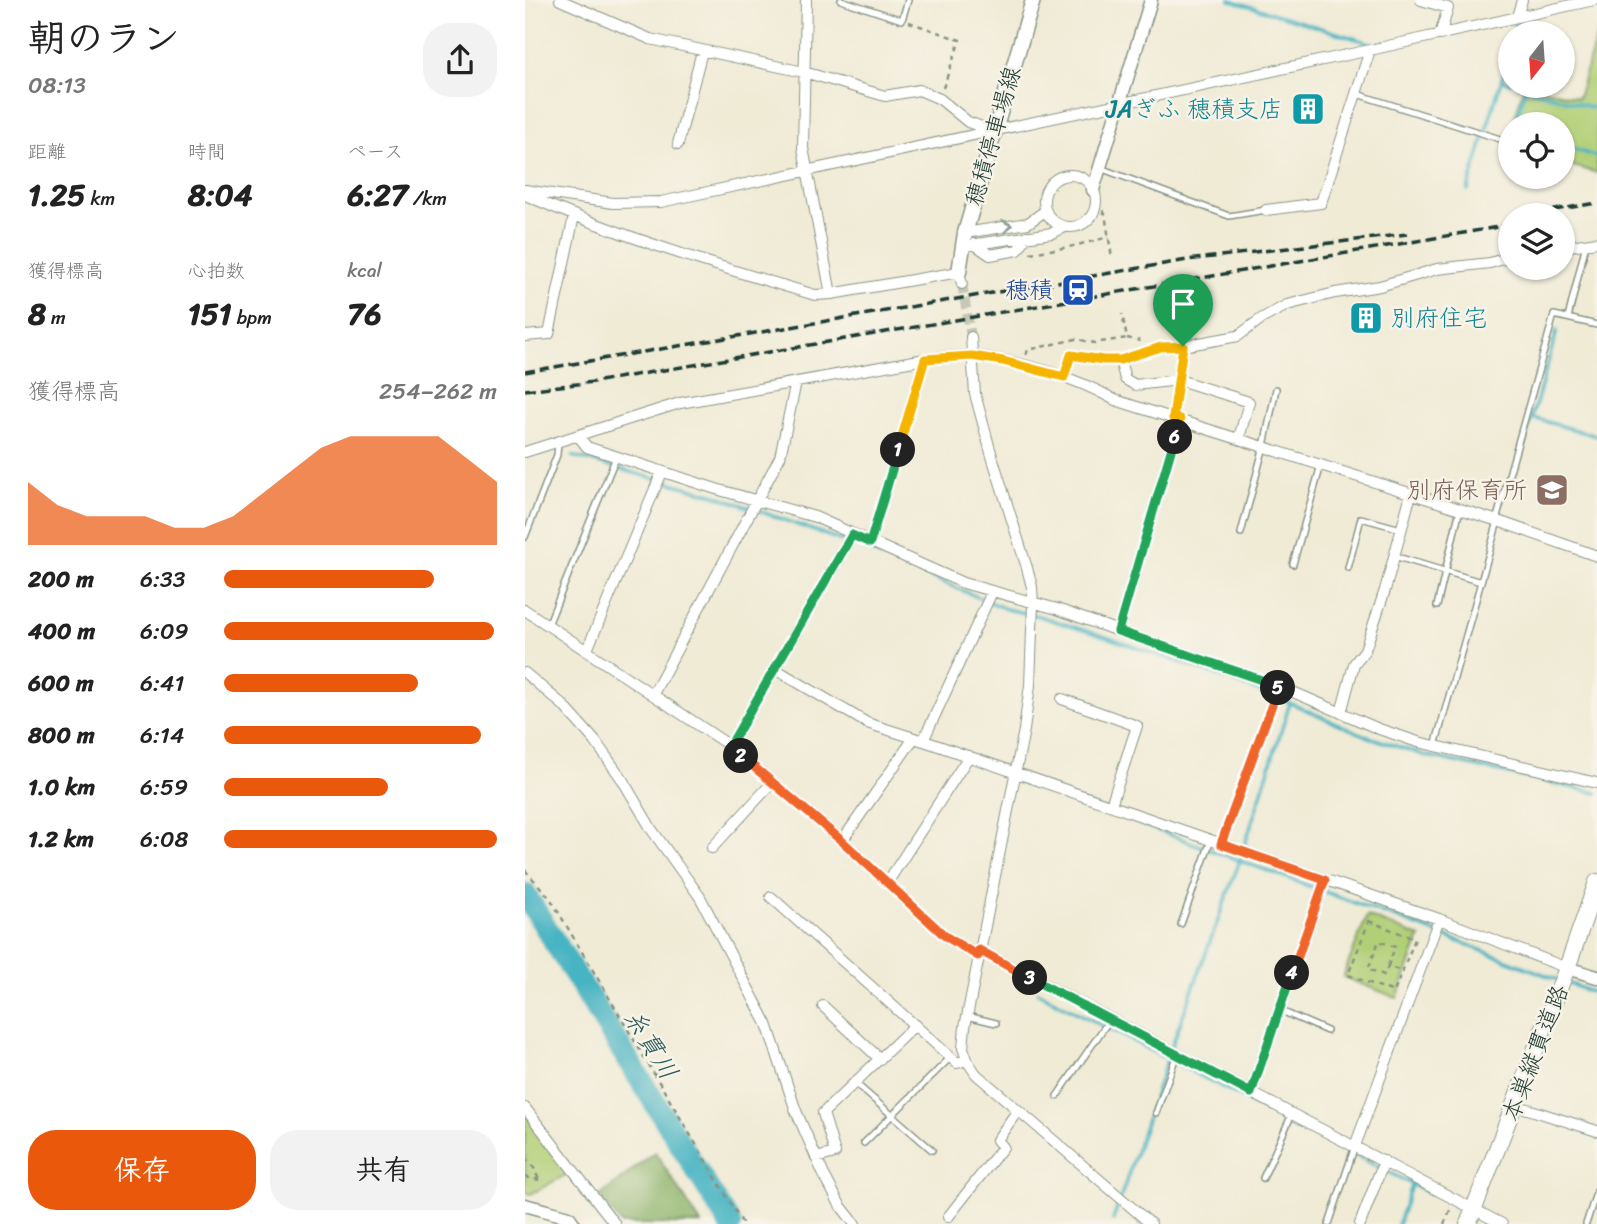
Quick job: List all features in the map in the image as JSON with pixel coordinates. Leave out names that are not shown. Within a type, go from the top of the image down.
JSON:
[{"type":"main road","name":"穂積停車場線","points":[[961,278],[993,131],[1033,0]]},
{"type":"main road","name":"本巣縦貫道路","points":[[1572,969],[1597,882]]},
{"type":"main road","name":"本巣縦貫道路","points":[[1468,1224],[1479,1215],[1572,969],[1597,915]]},
{"type":"street","points":[[560,0],[650,38],[804,72],[885,96],[919,90],[940,99],[968,122],[993,131]]},
{"type":"street","points":[[806,0],[803,148],[831,294]]},
{"type":"street","points":[[967,241],[1052,233],[1065,227],[1082,225],[1089,219],[1094,212],[1094,195],[1100,168],[1151,0]]},
{"type":"street","points":[[1421,0],[1448,8],[1440,35]]},
{"type":"street","points":[[1517,17],[1522,0]]},
{"type":"street","points":[[525,193],[613,203],[660,202],[1594,0]]},
{"type":"street","points":[[1266,211],[1321,203],[1370,50]]},
{"type":"street","points":[[678,145],[702,51]]},
{"type":"street","points":[[1065,227],[1049,218],[1045,211],[1043,203],[1048,187],[1061,177],[1077,176],[1084,180],[1094,195]]},
{"type":"street","points":[[525,193],[574,216],[682,256],[815,295],[961,278]]},
{"type":"street","points":[[967,241],[1028,223],[1045,211]]},
{"type":"street","points":[[525,336],[549,334],[574,216]]},
{"type":"street","points":[[1575,245],[1597,242]]},
{"type":"street","points":[[1064,377],[1071,355],[1120,360],[1161,347],[1183,346],[1238,335],[1287,305],[1335,293],[1380,286],[1437,269],[1498,260]]},
{"type":"street","points":[[971,337],[975,394],[1027,568],[1033,604],[1030,685],[978,953],[963,1048],[976,1074],[1151,1224]]},
{"type":"street","points":[[1118,631],[1176,419],[1183,346]]},
{"type":"street","points":[[525,452],[680,403],[925,359],[972,356],[1064,377],[1092,387],[1115,400],[1460,509],[1597,556]]},
{"type":"street","points":[[870,543],[925,359]]},
{"type":"street","points":[[1120,360],[1125,379],[1135,385],[1179,380],[1249,402],[1239,439]]},
{"type":"street","points":[[653,694],[781,457],[796,382]]},
{"type":"street","points":[[579,437],[587,447],[815,517],[944,576],[1057,609],[1279,686],[1379,729],[1435,746],[1597,783]]},
{"type":"street","points":[[587,650],[662,472]]},
{"type":"street","points":[[1341,713],[1354,664],[1365,650],[1411,494]]},
{"type":"street","points":[[730,746],[852,535]]},
{"type":"street","points":[[842,841],[919,739],[992,592]]},
{"type":"street","points":[[525,610],[730,746],[842,841],[945,936],[1456,1198],[1479,1215],[1502,1224]]},
{"type":"street","points":[[775,669],[867,723],[1439,919],[1597,977]]},
{"type":"street","points":[[525,673],[563,705],[595,741],[700,897],[767,1024],[796,1111],[840,1205],[855,1224]]},
{"type":"street","points":[[1062,699],[1136,726],[1111,805]]},
{"type":"street","points":[[887,883],[969,756]]},
{"type":"street","points":[[712,848],[772,783]]},
{"type":"street","points":[[1251,1093],[1325,880]]},
{"type":"street","points":[[771,897],[957,1063],[967,1059]]},
{"type":"street","points":[[1355,1146],[1439,919]]},
{"type":"street","points":[[823,1006],[880,1059]]},
{"type":"street","points":[[817,1157],[835,1153],[823,1114],[915,1025]]},
{"type":"street","points":[[1520,1106],[1597,1131]]},
{"type":"street","points":[[525,1108],[615,1224]]},
{"type":"street","points":[[948,1217],[1003,1147],[997,1140],[1018,1110]]},
{"type":"street","points":[[1360,1224],[1384,1161]]},
{"type":"street","points":[[525,1205],[569,1217],[574,1224]]},
{"type":"lane","points":[[841,0],[902,20],[908,0]]},
{"type":"lane","points":[[1357,94],[1498,138]]},
{"type":"lane","points":[[1100,168],[1229,216],[1266,211]]},
{"type":"lane","points":[[1568,318],[1586,244]]},
{"type":"lane","points":[[1435,746],[1554,316],[1597,325]]},
{"type":"lane","points":[[1241,533],[1276,389]]},
{"type":"lane","points":[[525,537],[557,456],[558,443]]},
{"type":"lane","points":[[548,625],[616,457]]},
{"type":"lane","points":[[1293,564],[1321,465]]},
{"type":"lane","points":[[1437,606],[1460,509]]},
{"type":"lane","points":[[1348,568],[1361,517],[1401,529]]},
{"type":"lane","points":[[1394,556],[1481,582]]},
{"type":"lane","points":[[1181,924],[1279,686]]},
{"type":"lane","points":[[1279,1010],[1327,1031]]},
{"type":"lane","points":[[967,1016],[996,1023]]},
{"type":"lane","points":[[1057,1096],[1110,1019]]},
{"type":"lane","points":[[1156,1113],[1177,1054]]},
{"type":"lane","points":[[864,1143],[951,1057]]},
{"type":"lane","points":[[855,1083],[932,1150]]},
{"type":"lane","points":[[1263,1178],[1292,1114]]},
{"type":"lane","points":[[1329,1224],[1355,1146]]},
{"type":"lane","points":[[1586,1224],[1597,1189]]},
{"type":"path","points":[[902,20],[960,40],[940,99]]},
{"type":"path","points":[[1094,195],[1105,214],[1112,258]]},
{"type":"path","points":[[1021,254],[1069,247],[1109,237]]},
{"type":"path","points":[[1023,366],[1028,350],[1076,339],[1094,342],[1126,338],[1122,314]]},
{"type":"path","points":[[525,870],[549,898],[743,1224]]},
{"type":"path","points":[[1369,921],[1415,939],[1402,972],[1394,992],[1348,975],[1369,921]]},
{"type":"path","points":[[1379,941],[1395,947],[1388,966],[1384,975],[1368,969],[1379,941]]},
{"type":"path","points":[[1388,966],[1417,977]]},
{"type":"path","points":[[525,1158],[534,1168],[538,1180],[525,1177]]},
{"type":"path","points":[[1444,1224],[1456,1198]]},
{"type":"green space","points":[[1597,35],[1597,173],[1575,167],[1575,112],[1516,112],[1521,98],[1578,98]]},
{"type":"green space","points":[[1367,916],[1420,937],[1397,998],[1343,977]]},
{"type":"green space","points":[[525,1113],[571,1172],[531,1194],[525,1192]]},
{"type":"green space","points":[[655,1152],[701,1224],[621,1224],[600,1196]]},
{"type":"waterway","points":[[1230,0],[1373,44]]},
{"type":"waterway","points":[[1468,190],[1498,91]]},
{"type":"waterway","points":[[1519,112],[1523,98]]},
{"type":"waterway","points":[[1559,98],[1597,109]]},
{"type":"waterway","points":[[1575,149],[1597,157]]},
{"type":"waterway","points":[[1523,448],[1557,331]]},
{"type":"waterway","points":[[1533,418],[1597,436]]},
{"type":"waterway","points":[[572,456],[715,495],[862,548],[1006,609],[1039,616],[1214,674],[1366,736],[1423,755],[1597,793]]},
{"type":"waterway","points":[[1113,1220],[1170,1051],[1240,860],[1290,703]]},
{"type":"waterway","points":[[1086,804],[1556,979]]},
{"type":"waterway","name":"糸貫川","points":[[525,894],[730,1224]]},
{"type":"waterway","points":[[1567,983],[1597,994]]},
{"type":"waterway","points":[[1037,992],[1431,1194]]},
{"type":"waterway","points":[[1398,1224],[1412,1183]]},
{"type":"tunnel","points":[[962,284],[971,337]]},
{"type":"railway","points":[[1575,207],[1597,203]]},
{"type":"railway","points":[[525,390],[594,382],[1498,227]]},
{"type":"railway","points":[[525,372],[1187,260],[1407,234]]},
{"type":"place","name":"JAぎふ 穂積支店","points":[[1308,109]]},
{"type":"place","name":"穂積","points":[[1078,290]]},
{"type":"place","name":"別府住宅","points":[[1366,318]]},
{"type":"place","name":"別府保育所","points":[[1552,490]]},
{"type":"route","points":[[1183,346],[1173,418],[1180,419],[1118,631],[1279,686],[1221,844],[1325,880],[1251,1093],[979,950],[978,956],[945,936],[842,841],[730,746],[852,535],[870,543],[925,359],[972,356],[1064,377],[1071,355],[1120,360],[1161,347],[1183,346]]}]
